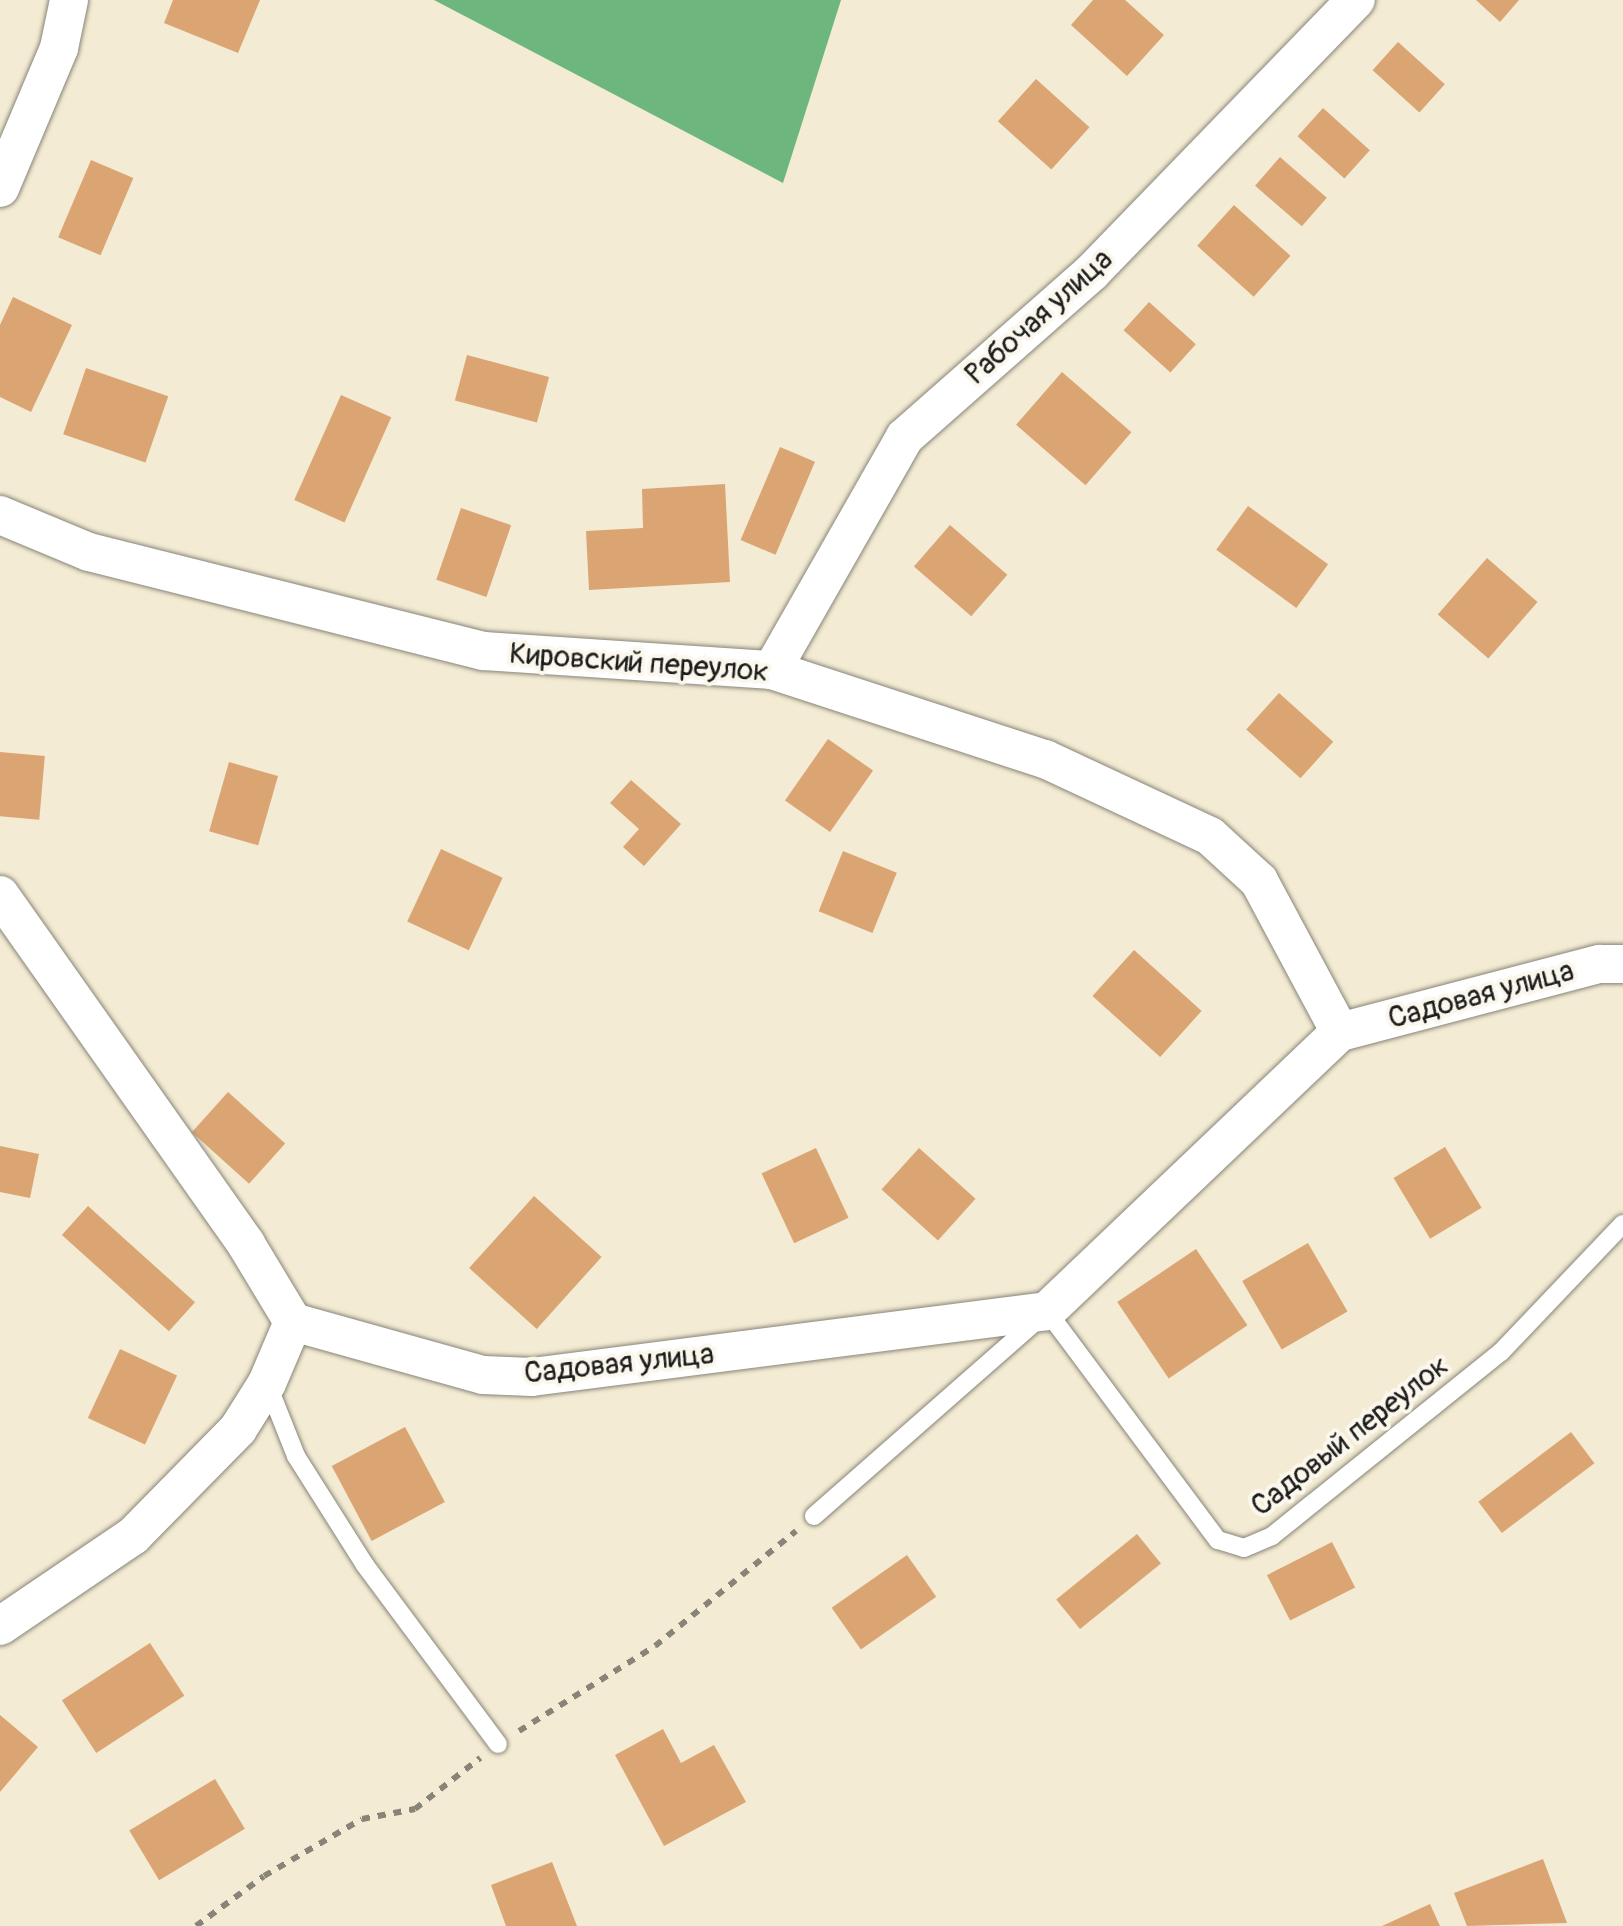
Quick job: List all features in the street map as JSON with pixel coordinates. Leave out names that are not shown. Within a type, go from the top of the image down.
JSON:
[{"type":"street","points":[[0,188],[59,48],[69,0]]},
{"type":"street","name":"Рабочая улица","points":[[772,670],[905,437],[1092,272],[1356,0]]},
{"type":"street","name":"Кировский переулок","points":[[0,516],[88,552],[484,652],[772,670],[1045,759],[1210,836],[1258,881],[1340,1032]]},
{"type":"street","points":[[0,895],[246,1244],[294,1322],[267,1383],[238,1429],[133,1536],[0,1626]]},
{"type":"street","name":"Садовая улица","points":[[1340,1032],[1600,964],[1623,964]]},
{"type":"street","points":[[1047,1310],[1340,1032]]},
{"type":"street","name":"Садовая улица","points":[[294,1322],[483,1375],[532,1376],[1047,1310]]},
{"type":"lane","name":"Садовый переулок","points":[[1047,1310],[1218,1540],[1244,1548],[1272,1536],[1502,1352],[1623,1224]]},
{"type":"lane","points":[[814,1516],[1047,1310]]},
{"type":"lane","points":[[267,1383],[296,1456],[355,1549],[498,1744]]},
{"type":"green space","points":[[434,0],[841,0],[783,183]]},
{"type":"building","points":[[173,0],[260,0],[238,53],[164,23]]},
{"type":"building","points":[[1093,0],[1125,0],[1164,35],[1127,76],[1071,25]]},
{"type":"building","points":[[1476,0],[1519,0],[1500,22]]},
{"type":"building","points":[[1398,42],[1445,84],[1419,112],[1373,70]]},
{"type":"building","points":[[1036,79],[1090,127],[1051,170],[998,121]]},
{"type":"building","points":[[1323,108],[1370,150],[1344,178],[1298,136]]},
{"type":"building","points":[[1280,157],[1327,198],[1302,226],[1255,186]]},
{"type":"building","points":[[91,160],[133,178],[101,255],[58,237]]},
{"type":"building","points":[[1234,205],[1290,256],[1254,297],[1197,246]]},
{"type":"building","points":[[13,297],[72,325],[31,412],[0,397],[0,325]]},
{"type":"building","points":[[1149,302],[1196,344],[1170,372],[1124,330]]},
{"type":"building","points":[[467,355],[549,377],[537,422],[455,400]]},
{"type":"building","points":[[86,368],[168,396],[145,463],[63,434]]},
{"type":"building","points":[[1062,372],[1131,432],[1086,485],[1016,425]]},
{"type":"building","points":[[341,395],[391,417],[344,522],[294,500]]},
{"type":"building","points":[[780,447],[815,462],[776,555],[741,540]]},
{"type":"building","points":[[725,484],[730,582],[589,590],[586,531],[643,528],[642,489]]},
{"type":"building","points":[[1248,506],[1328,564],[1296,608],[1216,550]]},
{"type":"building","points":[[461,508],[511,525],[486,597],[436,580]]},
{"type":"building","points":[[950,525],[1007,575],[971,616],[914,567]]},
{"type":"building","points":[[1487,558],[1538,602],[1488,659],[1438,615]]},
{"type":"building","points":[[1279,693],[1333,742],[1300,778],[1246,729]]},
{"type":"building","points":[[828,739],[873,771],[830,832],[785,800]]},
{"type":"building","points":[[0,752],[45,756],[39,820],[0,816]]},
{"type":"building","points":[[229,762],[278,776],[258,845],[209,831]]},
{"type":"building","points":[[631,780],[681,824],[644,866],[623,847],[639,829],[610,803]]},
{"type":"building","points":[[441,849],[503,878],[469,950],[407,922]]},
{"type":"building","points":[[843,851],[897,873],[872,933],[819,911]]},
{"type":"building","points":[[1134,950],[1202,1011],[1160,1057],[1093,996]]},
{"type":"building","points":[[228,1092],[285,1144],[249,1184],[192,1132]]},
{"type":"building","points":[[0,1146],[39,1154],[30,1198],[0,1192]]},
{"type":"building","points":[[1445,1147],[1482,1208],[1430,1239],[1394,1178]]},
{"type":"building","points":[[816,1148],[849,1218],[794,1243],[762,1173]]},
{"type":"building","points":[[919,1148],[975,1199],[938,1240],[882,1190]]},
{"type":"building","points":[[534,1196],[602,1257],[537,1329],[469,1268]]},
{"type":"building","points":[[88,1206],[195,1302],[169,1331],[62,1235]]},
{"type":"building","points":[[1308,1243],[1348,1311],[1282,1349],[1242,1281]]},
{"type":"building","points":[[1196,1249],[1247,1325],[1169,1378],[1117,1302]]},
{"type":"building","points":[[120,1349],[177,1376],[145,1445],[88,1418]]},
{"type":"building","points":[[405,1427],[445,1502],[372,1541],[332,1466]]},
{"type":"building","points":[[1571,1432],[1594,1463],[1502,1533],[1478,1502]]},
{"type":"building","points":[[1137,1534],[1161,1564],[1080,1629],[1056,1599]]},
{"type":"building","points":[[1332,1542],[1355,1587],[1290,1621],[1267,1575]]},
{"type":"building","points":[[907,1555],[936,1597],[861,1650],[832,1608]]},
{"type":"building","points":[[150,1643],[184,1696],[96,1753],[62,1700]]},
{"type":"building","points":[[0,1715],[38,1747],[0,1792]]},
{"type":"building","points":[[663,1729],[681,1763],[714,1745],[746,1802],[664,1846],[615,1755]]},
{"type":"building","points":[[215,1779],[245,1829],[159,1880],[129,1831]]},
{"type":"building","points":[[1543,1859],[1567,1923],[1467,1926],[1454,1893]]},
{"type":"building","points":[[552,1862],[577,1926],[506,1926],[491,1885]]},
{"type":"building","points":[[1430,1904],[1440,1926],[1382,1926]]}]
